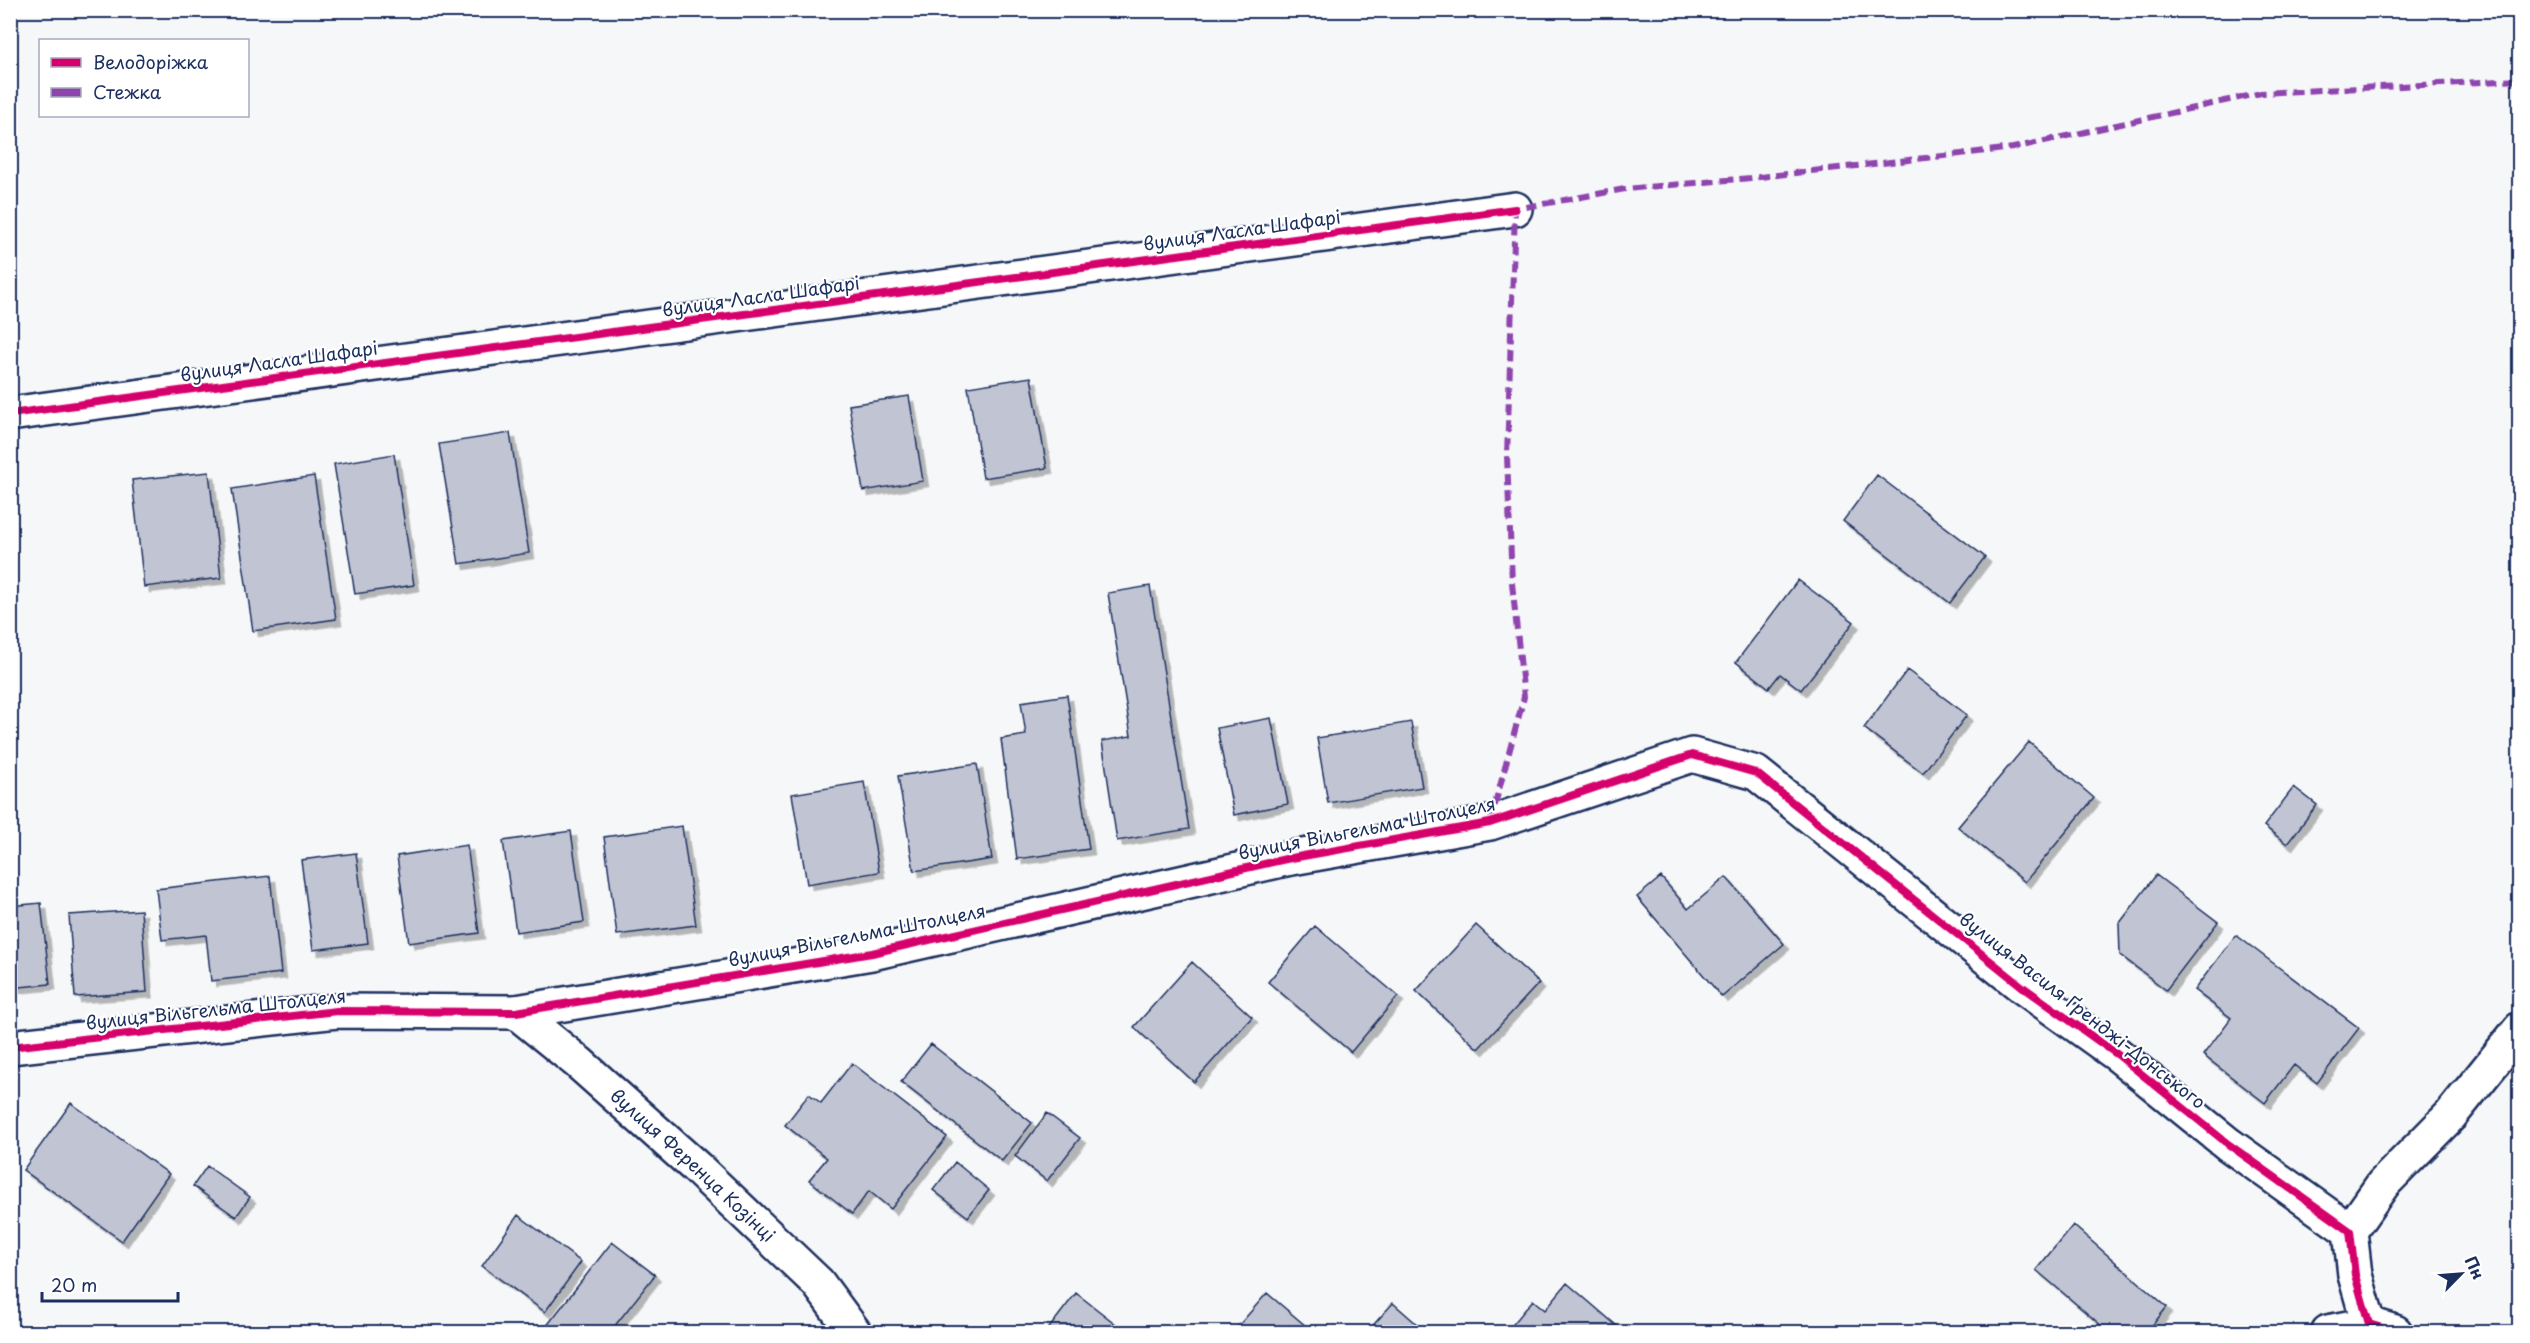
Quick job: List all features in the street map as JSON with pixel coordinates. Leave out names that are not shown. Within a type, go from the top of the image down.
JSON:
[{"type":"street","name":"вулиця Ласла Шафарі","points":[[10,414],[1515,209]]},
{"type":"street","name":"вулиця Вільгельма Штолцеля","points":[[10,1047],[337,1011],[516,1012],[872,952],[1286,859],[1490,823],[1692,755]]},
{"type":"street","name":"вулиця Василя Ґренджі-Донського","points":[[1692,755],[1756,773],[2023,987],[2118,1055],[2228,1144],[2350,1231]]},
{"type":"street","name":"вулиця Ференца Козінці","points":[[516,1012],[587,1071],[732,1201],[818,1283],[854,1332]]},
{"type":"street","points":[[2328,1332],[2382,1328],[2355,1275],[2350,1231],[2383,1184],[2450,1116],[2520,1029]]},
{"type":"building","points":[[1031,377],[1047,468],[983,478],[968,387]]},
{"type":"building","points":[[909,396],[923,481],[863,491],[849,405]]},
{"type":"building","points":[[510,433],[529,553],[459,564],[439,444]]},
{"type":"building","points":[[394,454],[414,585],[355,594],[334,464]]},
{"type":"building","points":[[209,472],[221,578],[144,587],[132,480]]},
{"type":"building","points":[[1877,475],[1985,557],[1950,603],[1843,521]]},
{"type":"building","points":[[314,476],[336,619],[253,631],[232,489]]},
{"type":"building","points":[[1798,580],[1854,622],[1801,690],[1780,674],[1769,688],[1736,662]]},
{"type":"building","points":[[1150,586],[1189,829],[1117,841],[1102,741],[1131,736],[1108,593]]},
{"type":"building","points":[[1907,670],[1967,715],[1923,773],[1864,728]]},
{"type":"building","points":[[1067,695],[1089,849],[1017,859],[1001,739],[1026,735],[1021,702]]},
{"type":"building","points":[[1271,718],[1288,804],[1234,815],[1217,728]]},
{"type":"building","points":[[1411,722],[1422,787],[1328,803],[1317,738]]},
{"type":"building","points":[[2029,742],[2094,798],[2025,882],[1958,827]]},
{"type":"building","points":[[977,764],[992,859],[914,871],[898,776]]},
{"type":"building","points":[[864,782],[879,872],[807,884],[792,794]]},
{"type":"building","points":[[2294,787],[2317,805],[2287,844],[2264,826]]},
{"type":"building","points":[[682,826],[696,925],[617,935],[604,837]]},
{"type":"building","points":[[571,831],[584,922],[516,932],[503,841]]},
{"type":"building","points":[[467,845],[479,933],[409,943],[397,856]]},
{"type":"building","points":[[356,853],[368,943],[313,950],[301,860]]},
{"type":"building","points":[[2156,875],[2218,922],[2166,990],[2120,955],[2119,924]]},
{"type":"building","points":[[270,876],[281,973],[211,981],[206,935],[162,940],[156,889]]},
{"type":"building","points":[[1661,877],[1688,909],[1726,877],[1784,944],[1722,997],[1637,897]]},
{"type":"building","points":[[41,903],[50,984],[10,988],[10,906]]},
{"type":"building","points":[[141,910],[147,992],[75,997],[69,915]]},
{"type":"building","points":[[1476,925],[1539,983],[1478,1049],[1416,991]]},
{"type":"building","points":[[1315,926],[1398,996],[1351,1052],[1268,982]]},
{"type":"building","points":[[2236,935],[2359,1028],[2317,1083],[2294,1065],[2265,1103],[2203,1055],[2231,1018],[2194,990]]},
{"type":"building","points":[[1192,962],[1252,1017],[1194,1082],[1134,1027]]},
{"type":"building","points":[[931,1044],[1032,1123],[1002,1161],[901,1082]]},
{"type":"building","points":[[852,1063],[947,1137],[891,1209],[869,1191],[852,1214],[809,1180],[827,1158],[785,1125],[809,1094],[821,1103]]},
{"type":"building","points":[[71,1103],[169,1174],[122,1241],[23,1170]]},
{"type":"building","points":[[1047,1113],[1080,1138],[1047,1181],[1015,1156]]},
{"type":"building","points":[[955,1162],[989,1190],[968,1217],[933,1190]]},
{"type":"building","points":[[207,1166],[250,1197],[236,1217],[193,1186]]},
{"type":"building","points":[[518,1215],[581,1262],[545,1312],[482,1266]]},
{"type":"building","points":[[2073,1225],[2167,1307],[2147,1332],[2109,1332],[2036,1270]]},
{"type":"building","points":[[612,1242],[655,1275],[610,1332],[542,1332]]},
{"type":"building","points":[[1567,1283],[1624,1332],[1513,1332],[1509,1329],[1533,1300],[1545,1310]]},
{"type":"building","points":[[1076,1293],[1126,1332],[1046,1332]]},
{"type":"building","points":[[1267,1293],[1313,1332],[1233,1332]]},
{"type":"building","points":[[1393,1303],[1426,1332],[1367,1332]]},
{"type":"marked path","points":[[1490,823],[1524,697],[1512,583],[1507,456],[1515,209],[1625,189],[1751,178],[2013,148],[2261,93],[2520,80]]},
{"type":"cycle path","points":[[10,414],[1515,209]]},
{"type":"cycle path","points":[[10,1047],[337,1011],[516,1012],[872,953],[1286,859],[1490,823],[1692,755],[1756,773],[2023,987],[2118,1055],[2228,1144],[2350,1231],[2355,1275],[2369,1324],[2395,1332]]}]
